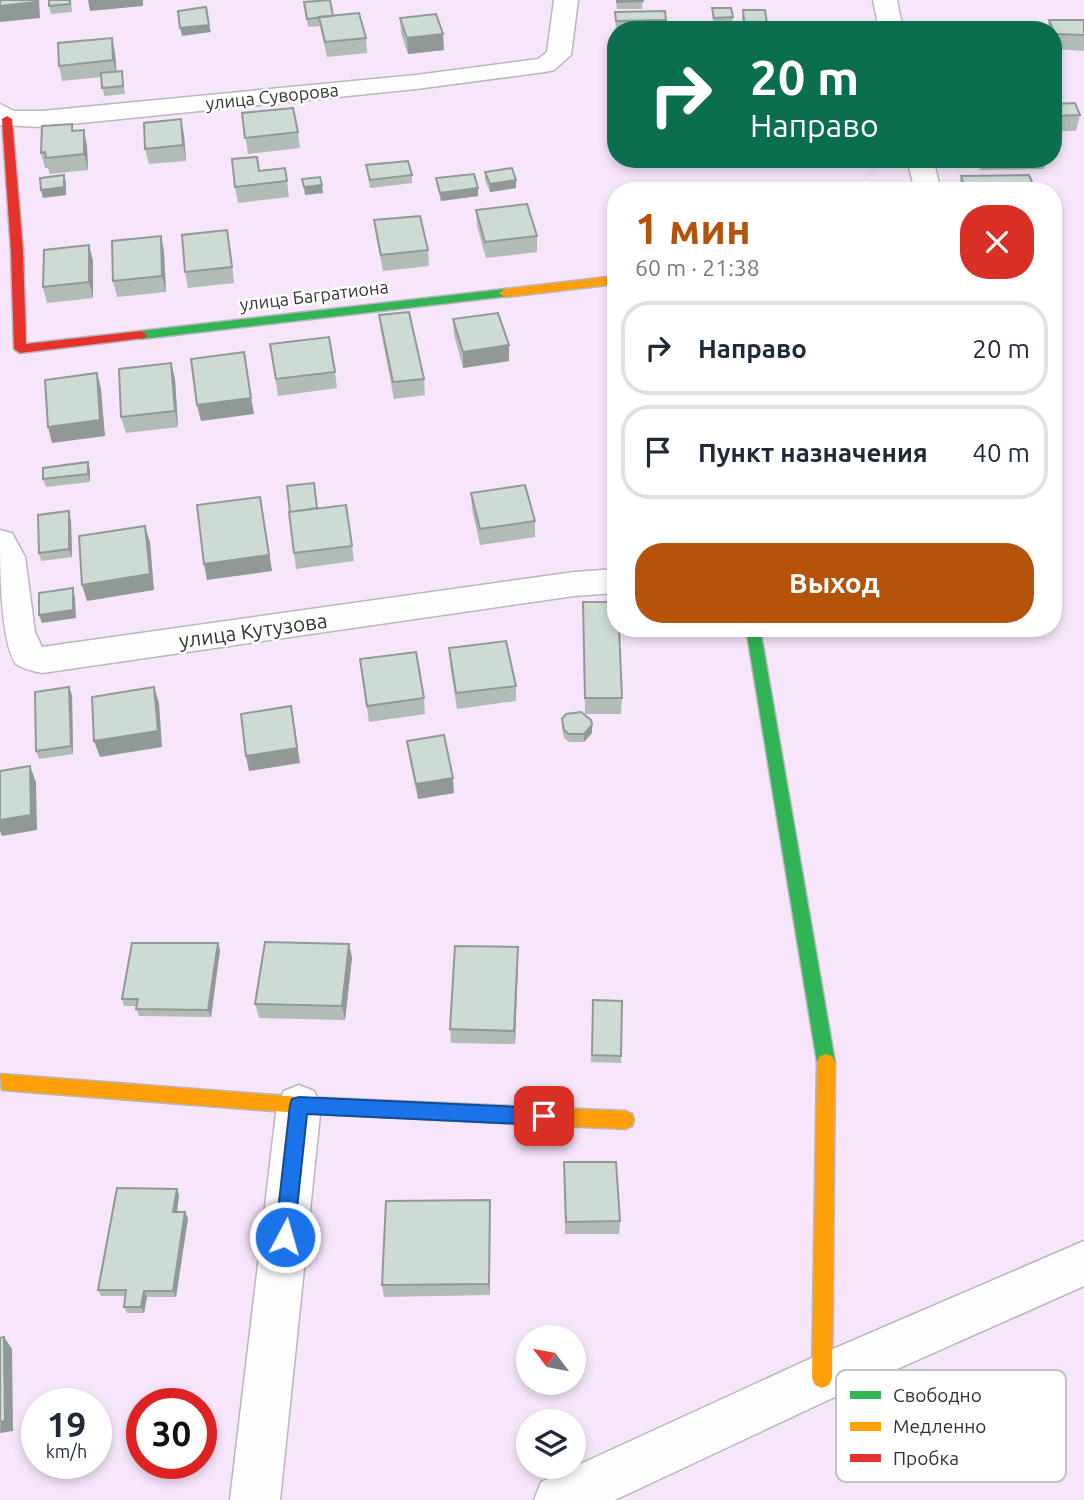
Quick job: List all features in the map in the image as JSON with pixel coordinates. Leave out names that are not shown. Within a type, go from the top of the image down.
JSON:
[{"type":"street","name":"улица Суворова","points":[[3,116],[42,119],[545,65],[559,55],[566,0]]},
{"type":"street","points":[[885,0],[889,21]]},
{"type":"street","name":"улица Багратиона","points":[[3,116],[18,251],[20,349],[607,281]]},
{"type":"street","name":"улица Кутузова","points":[[0,541],[9,557],[0,621],[1,641],[6,652],[21,660],[42,660],[574,584],[607,582]]},
{"type":"street","points":[[754,637],[827,1052],[822,1378]]},
{"type":"street","points":[[2,1082],[299,1105],[625,1120]]},
{"type":"street","points":[[255,1500],[299,1105]]},
{"type":"street","points":[[840,1370],[1084,1263]]},
{"type":"street","points":[[559,1500],[836,1372]]},
{"type":"path","points":[[860,182],[878,168]]},
{"type":"shaded area","points":[[0,0],[1084,0],[1084,1500],[0,1500]]},
{"type":"building","points":[[0,0],[36,0],[36,2],[0,6]]},
{"type":"building","points":[[49,0],[70,0],[70,4],[49,6]]},
{"type":"building","points":[[330,0],[333,16],[307,19],[304,2]]},
{"type":"building","points":[[643,0],[643,1],[617,2]]},
{"type":"building","points":[[206,7],[209,25],[180,28],[178,11]]},
{"type":"building","points":[[712,8],[731,8],[733,17],[714,18]]},
{"type":"building","points":[[743,10],[765,10],[767,21],[744,21]]},
{"type":"building","points":[[665,11],[666,20],[616,21],[615,12]]},
{"type":"building","points":[[359,13],[366,38],[325,42],[319,17]]},
{"type":"building","points":[[436,14],[443,34],[407,38],[400,18]]},
{"type":"building","points":[[1084,20],[1084,35],[1062,34],[1062,21],[1049,21]]},
{"type":"building","points":[[112,38],[113,60],[59,66],[58,43]]},
{"type":"building","points":[[122,71],[123,86],[102,88],[101,73]]},
{"type":"building","points":[[1075,103],[1080,115],[1062,116],[1062,104]]},
{"type":"building","points":[[293,108],[298,132],[245,138],[242,113]]},
{"type":"building","points":[[181,119],[183,145],[145,149],[144,123]]},
{"type":"building","points":[[72,124],[72,131],[84,130],[84,154],[46,158],[45,152],[41,153],[42,126]]},
{"type":"building","points":[[257,157],[259,171],[285,168],[287,181],[235,187],[232,159]]},
{"type":"building","points":[[408,161],[412,175],[370,180],[366,165]]},
{"type":"building","points":[[512,168],[516,180],[490,184],[485,172]]},
{"type":"building","points":[[474,174],[478,188],[440,193],[436,178]]},
{"type":"building","points":[[64,175],[64,187],[41,190],[40,178]]},
{"type":"building","points":[[1029,175],[1032,182],[963,182],[961,176]]},
{"type":"building","points":[[320,177],[322,185],[304,187],[302,179]]},
{"type":"building","points":[[527,204],[537,236],[485,242],[476,210]]},
{"type":"building","points":[[420,216],[428,250],[381,255],[374,220]]},
{"type":"building","points":[[227,230],[232,267],[185,272],[182,235]]},
{"type":"building","points":[[161,236],[162,276],[113,281],[112,241]]},
{"type":"building","points":[[89,245],[89,282],[43,287],[44,250]]},
{"type":"building","points":[[409,312],[424,379],[393,382],[379,315]]},
{"type":"building","points":[[498,313],[509,345],[463,352],[453,319]]},
{"type":"building","points":[[329,337],[335,372],[276,379],[270,344]]},
{"type":"building","points":[[244,352],[251,398],[197,405],[191,359]]},
{"type":"building","points":[[171,363],[175,411],[121,417],[119,369]]},
{"type":"building","points":[[97,373],[100,420],[48,427],[45,380]]},
{"type":"building","points":[[88,462],[88,474],[43,479],[43,468]]},
{"type":"building","points":[[314,483],[317,508],[290,512],[287,486]]},
{"type":"building","points":[[525,485],[535,521],[480,529],[471,493]]},
{"type":"building","points":[[260,497],[269,555],[204,564],[197,505]]},
{"type":"building","points":[[346,505],[352,546],[294,553],[289,512]]},
{"type":"building","points":[[69,511],[69,549],[39,553],[38,515]]},
{"type":"building","points":[[145,526],[150,574],[82,585],[79,536]]},
{"type":"building","points":[[73,588],[73,610],[39,615],[39,593]]},
{"type":"building","points":[[583,602],[607,602],[607,637],[619,637],[622,698],[585,698]]},
{"type":"building","points":[[506,641],[516,686],[456,693],[449,648]]},
{"type":"building","points":[[416,652],[424,698],[367,706],[360,659]]},
{"type":"building","points":[[69,687],[71,746],[36,751],[35,692]]},
{"type":"building","points":[[154,687],[158,731],[94,741],[92,697]]},
{"type":"building","points":[[291,706],[297,748],[246,756],[241,714]]},
{"type":"building","points":[[581,712],[591,720],[592,725],[584,734],[569,734],[564,730],[562,719],[566,714]]},
{"type":"building","points":[[444,735],[453,778],[416,784],[407,741]]},
{"type":"building","points":[[30,766],[31,815],[0,820],[0,771]]},
{"type":"building","points":[[265,942],[349,944],[342,1006],[255,1004]]},
{"type":"building","points":[[132,943],[218,943],[208,1010],[136,1009],[138,999],[122,999]]},
{"type":"building","points":[[455,946],[518,947],[514,1031],[450,1029]]},
{"type":"building","points":[[593,1000],[622,1001],[621,1056],[592,1055]]},
{"type":"building","points":[[564,1162],[616,1162],[620,1221],[566,1222]]},
{"type":"building","points":[[117,1188],[177,1189],[173,1212],[185,1212],[173,1291],[144,1291],[141,1307],[124,1307],[126,1290],[98,1290]]},
{"type":"building","points":[[490,1200],[489,1284],[382,1285],[386,1201]]},
{"type":"building","points":[[4,1337],[5,1421],[0,1422],[0,1338]]},
{"type":"traffic: fast","points":[[141,335],[505,293]]},
{"type":"traffic: fast","points":[[755,637],[826,1062]]},
{"type":"traffic: slow","points":[[505,293],[607,281]]},
{"type":"traffic: slow","points":[[822,1378],[826,1062]]},
{"type":"traffic: slow","points":[[2,1082],[299,1105],[625,1120]]},
{"type":"traffic: jam","points":[[7,119],[17,251],[20,349],[141,335]]},
{"type":"route","points":[[285,1237],[299,1105],[544,1116]]}]
